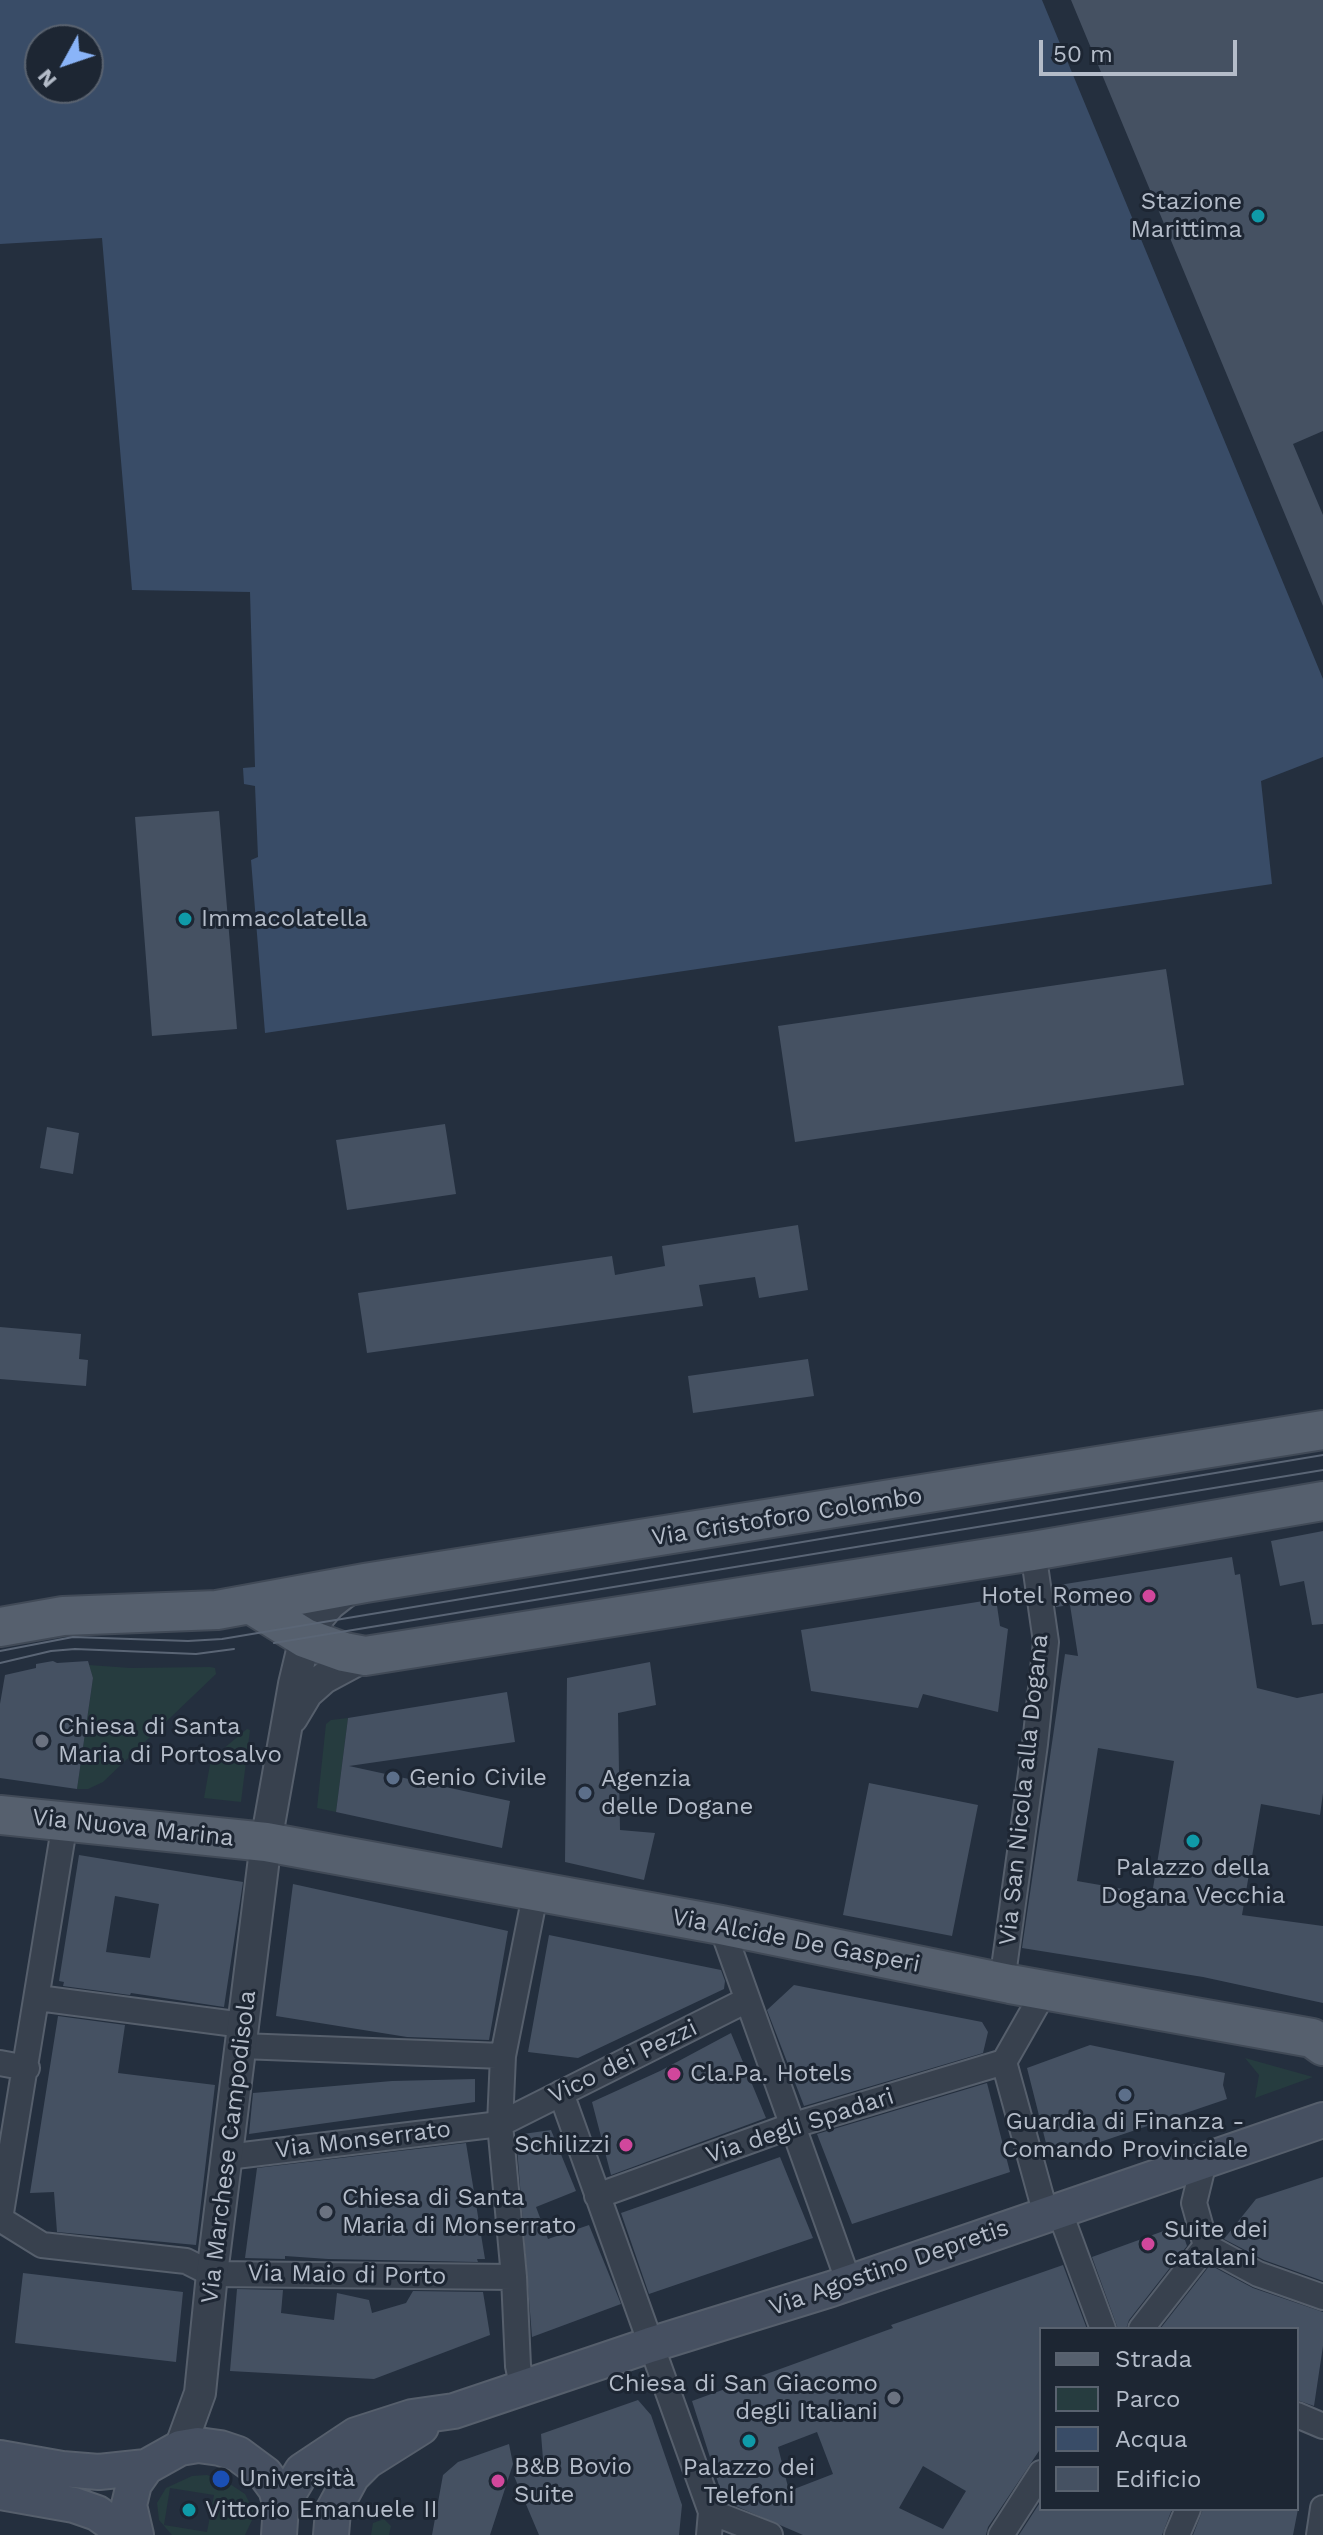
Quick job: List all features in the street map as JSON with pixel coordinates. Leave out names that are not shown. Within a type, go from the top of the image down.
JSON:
[{"type":"main road","name":"Via Cristoforo Colombo","points":[[252,1605],[353,1586],[1323,1430]]},
{"type":"main road","points":[[0,1627],[63,1616],[181,1613],[252,1605],[305,1638],[365,1656],[1033,1551],[1323,1501]]},
{"type":"main road","name":"Via Nuova Marina","points":[[0,1815],[266,1842]]},
{"type":"main road","name":"Via Alcide De Gasperi","points":[[266,1842],[536,1890],[1002,1982],[1312,2038],[1323,2046]]},
{"type":"main road","name":"Via Agostino Depretis","points":[[454,2411],[849,2283],[1323,2120]]},
{"type":"main road","points":[[280,2521],[302,2471],[356,2435],[412,2417],[454,2411]]},
{"type":"main road","points":[[331,2535],[333,2511],[352,2476],[367,2461],[390,2446],[454,2411]]},
{"type":"main road","points":[[0,2458],[99,2472],[146,2467],[180,2448],[198,2445],[220,2448],[238,2454],[265,2474],[276,2489],[280,2521],[301,2535]]},
{"type":"main road","points":[[136,2535],[129,2505],[134,2484],[146,2467]]},
{"type":"main road","points":[[0,2492],[74,2505],[97,2513],[128,2535]]},
{"type":"street","name":"Via San Nicola alla Dogana","points":[[1002,1982],[1046,1642],[1033,1551]]},
{"type":"street","points":[[305,1638],[323,1611],[353,1586]]},
{"type":"street","name":"Via Marchese Campodisola","points":[[180,2448],[200,2393],[266,1842],[305,1638]]},
{"type":"street","points":[[287,1726],[307,1693],[324,1678],[365,1656]]},
{"type":"street","points":[[0,2219],[65,1822]]},
{"type":"street","points":[[523,2389],[518,2366],[514,2277],[500,2124],[503,2056],[536,1890]]},
{"type":"street","points":[[721,1925],[849,2283]]},
{"type":"street","points":[[1045,1990],[1004,2062],[1053,2212],[1102,2327]]},
{"type":"street","points":[[38,1998],[242,2035],[503,2056]]},
{"type":"street","name":"Vico dei Pezzi","points":[[500,2124],[747,2000]]},
{"type":"street","name":"Via degli Spadari","points":[[597,2196],[791,2126],[1004,2062]]},
{"type":"street","points":[[0,2063],[27,2068]]},
{"type":"street","points":[[561,2093],[710,2524],[770,2535]]},
{"type":"street","name":"Via Monserrato","points":[[227,2157],[500,2124]]},
{"type":"street","points":[[1204,2162],[1194,2203],[1206,2246],[1258,2274],[1323,2297]]},
{"type":"street","name":"Via Maio di Porto","points":[[0,2219],[42,2245],[186,2261],[212,2274],[514,2277]]},
{"type":"street","points":[[1143,2327],[1206,2246]]},
{"type":"street","points":[[1299,2416],[1323,2426]]},
{"type":"street","points":[[1001,2535],[1039,2476]]},
{"type":"street","points":[[1319,2535],[1323,2508]]},
{"type":"street","points":[[1177,2535],[1187,2511]]},
{"type":"green space","points":[[89,1665],[210,1667],[215,1668],[216,1674],[103,1782],[88,1789],[77,1789],[93,1678]]},
{"type":"green space","points":[[348,1718],[336,1812],[317,1808],[326,1724],[331,1720]]},
{"type":"green space","points":[[247,1729],[250,1730],[241,1802],[204,1798],[211,1759]]},
{"type":"green space","points":[[1245,2058],[1313,2077],[1255,2098],[1259,2075]]},
{"type":"green space","points":[[207,2475],[227,2482],[245,2494],[253,2510],[253,2518],[245,2535],[172,2535],[159,2520],[157,2503],[166,2488],[192,2476]],"holes":[[[170,2488],[214,2495],[207,2532],[164,2525]]]},
{"type":"green space","points":[[384,2519],[391,2526],[389,2535],[371,2535],[373,2523]]},
{"type":"water","points":[[0,0],[1042,0],[1323,679],[1323,757],[1261,781],[1272,884],[265,1033],[251,860],[258,857],[255,786],[244,784],[243,768],[255,767],[250,592],[132,590],[102,238],[0,244]]},
{"type":"building","name":"Stazione Marittima","points":[[1071,0],[1323,0],[1323,431],[1293,444],[1323,515],[1323,606]]},
{"type":"building","name":"Immacolatella","points":[[219,811],[237,1029],[152,1036],[135,817]]},
{"type":"building","points":[[1166,969],[1184,1085],[795,1142],[778,1026]]},
{"type":"building","points":[[445,1124],[456,1194],[347,1210],[336,1140]]},
{"type":"building","points":[[47,1127],[79,1133],[73,1174],[40,1168]]},
{"type":"building","points":[[798,1225],[808,1290],[759,1298],[755,1277],[699,1285],[703,1306],[367,1353],[358,1293],[612,1256],[615,1275],[665,1266],[662,1246]]},
{"type":"building","points":[[0,1327],[81,1334],[79,1359],[88,1360],[86,1386],[0,1379]]},
{"type":"building","points":[[808,1359],[814,1396],[693,1413],[688,1376]]},
{"type":"building","points":[[1323,1531],[1323,1624],[1312,1625],[1304,1581],[1280,1586],[1271,1541]]},
{"type":"building","points":[[1232,1557],[1235,1575],[1240,1574],[1257,1688],[1297,1698],[1323,1693],[1323,1793],[1320,1815],[1261,1804],[1242,1915],[1323,1926],[1323,2003],[1203,1977],[1022,1948],[1065,1654],[1078,1656],[1070,1605],[1056,1607],[1053,1586]],"holes":[[[1098,1748],[1174,1761],[1152,1894],[1077,1881]]]},
{"type":"building","points":[[996,1599],[1000,1626],[1008,1629],[998,1712],[923,1694],[918,1708],[811,1691],[801,1630]]},
{"type":"building","name":"Chiesa di Santa Maria di Portosalvo","points":[[53,1661],[88,1661],[93,1678],[77,1789],[0,1778],[0,1704],[5,1675]]},
{"type":"building","points":[[650,1662],[656,1705],[618,1713],[620,1830],[655,1833],[644,1880],[565,1862],[567,1678]]},
{"type":"building","points":[[507,1692],[515,1742],[349,1766],[510,1801],[502,1848],[336,1812],[348,1718]]},
{"type":"building","points":[[869,1783],[978,1805],[952,1936],[843,1915]]},
{"type":"building","points":[[79,1855],[243,1882],[224,2007],[63,1986],[64,1982],[59,1981]],"holes":[[[115,1896],[159,1904],[150,1958],[106,1952]]]},
{"type":"building","points":[[293,1884],[508,1931],[489,2040],[407,2037],[276,2016]]},
{"type":"building","points":[[549,1935],[721,1970],[724,1989],[578,2058],[528,2052]]},
{"type":"building","points":[[794,1985],[982,2022],[988,2032],[983,2053],[804,2106],[767,2010]]},
{"type":"building","points":[[58,2016],[125,2025],[118,2073],[215,2085],[196,2245],[57,2232],[54,2192],[30,2193]]},
{"type":"building","points":[[731,2033],[766,2118],[611,2175],[592,2102],[660,2071]]},
{"type":"building","points":[[1090,2045],[1225,2073],[1223,2085],[1227,2099],[1050,2159],[1027,2068]]},
{"type":"building","points":[[475,2079],[475,2102],[249,2134],[253,2093],[392,2081]]},
{"type":"building","points":[[987,2083],[1010,2172],[852,2224],[817,2134]]},
{"type":"building","points":[[551,2130],[576,2191],[536,2207],[548,2239],[589,2225],[621,2304],[532,2337],[516,2135]]},
{"type":"building","points":[[466,2143],[485,2259],[477,2259],[478,2262],[285,2256],[285,2259],[245,2258],[257,2168]]},
{"type":"building","points":[[780,2157],[813,2238],[649,2294],[621,2213]]},
{"type":"building","points":[[1323,2177],[1323,2281],[1264,2260],[1224,2239],[1256,2199]]},
{"type":"building","points":[[1180,2225],[1187,2246],[1127,2327],[1117,2327],[1092,2257]]},
{"type":"building","points":[[1063,2265],[1086,2327],[1039,2327],[1039,2451],[988,2527],[986,2535],[803,2535],[724,2501],[692,2401],[893,2328],[891,2325]],"holes":[[[817,2432],[833,2474],[789,2491],[778,2447]],[[923,2466],[966,2491],[943,2529],[899,2508]]]},
{"type":"building","points":[[1210,2265],[1253,2288],[1323,2312],[1323,2346],[1314,2406],[1299,2401],[1299,2327],[1162,2327]]},
{"type":"building","points":[[23,2273],[183,2292],[176,2362],[15,2343]]},
{"type":"building","points":[[237,2289],[283,2290],[281,2313],[334,2320],[337,2293],[369,2300],[372,2313],[406,2303],[413,2291],[483,2292],[490,2335],[374,2379],[230,2371]]},
{"type":"building","points":[[638,2400],[651,2415],[682,2505],[679,2535],[539,2535],[514,2476],[544,2472],[541,2434]]},
{"type":"building","points":[[509,2444],[513,2464],[490,2535],[432,2535],[443,2475],[458,2462]]},
{"type":"building","points":[[1039,2504],[1039,2511],[1171,2511],[1162,2535],[1019,2535]]},
{"type":"building","points":[[1202,2511],[1298,2511],[1293,2535],[1193,2535]]},
{"type":"tram line","points":[[0,1651],[73,1637],[188,1641],[222,1639],[1323,1455]]},
{"type":"tram line","points":[[274,1643],[1323,1470]]},
{"type":"tram line","points":[[0,1663],[51,1651],[75,1649],[196,1654],[234,1649]]},
{"type":"place","name":"Stazione Marittima","points":[[1258,216]]},
{"type":"place","name":"Immacolatella","points":[[185,919]]},
{"type":"place","name":"Hotel Romeo","points":[[1149,1596]]},
{"type":"place","name":"Chiesa di Santa Maria di Portosalvo","points":[[42,1741]]},
{"type":"place","name":"Genio Civile","points":[[393,1778]]},
{"type":"place","name":"Agenzia delle Dogane","points":[[585,1793]]},
{"type":"place","name":"Palazzo della Dogana Vecchia","points":[[1193,1841]]},
{"type":"place","name":"Cla.Pa. Hotels","points":[[674,2074]]},
{"type":"place","name":"Guardia di Finanza - Comando Provinciale","points":[[1125,2095]]},
{"type":"place","name":"Schilizzi","points":[[626,2145]]},
{"type":"place","name":"Chiesa di Santa Maria di Monserrato","points":[[326,2212]]},
{"type":"place","name":"Suite dei catalani","points":[[1148,2244]]},
{"type":"place","name":"Chiesa di San Giacomo degli Italiani","points":[[894,2398]]},
{"type":"place","name":"Palazzo dei Telefoni","points":[[749,2441]]},
{"type":"place","name":"Università","points":[[221,2479]]},
{"type":"place","name":"B&B Bovio Suite","points":[[498,2481]]},
{"type":"place","name":"Vittorio Emanuele II","points":[[189,2510]]}]
